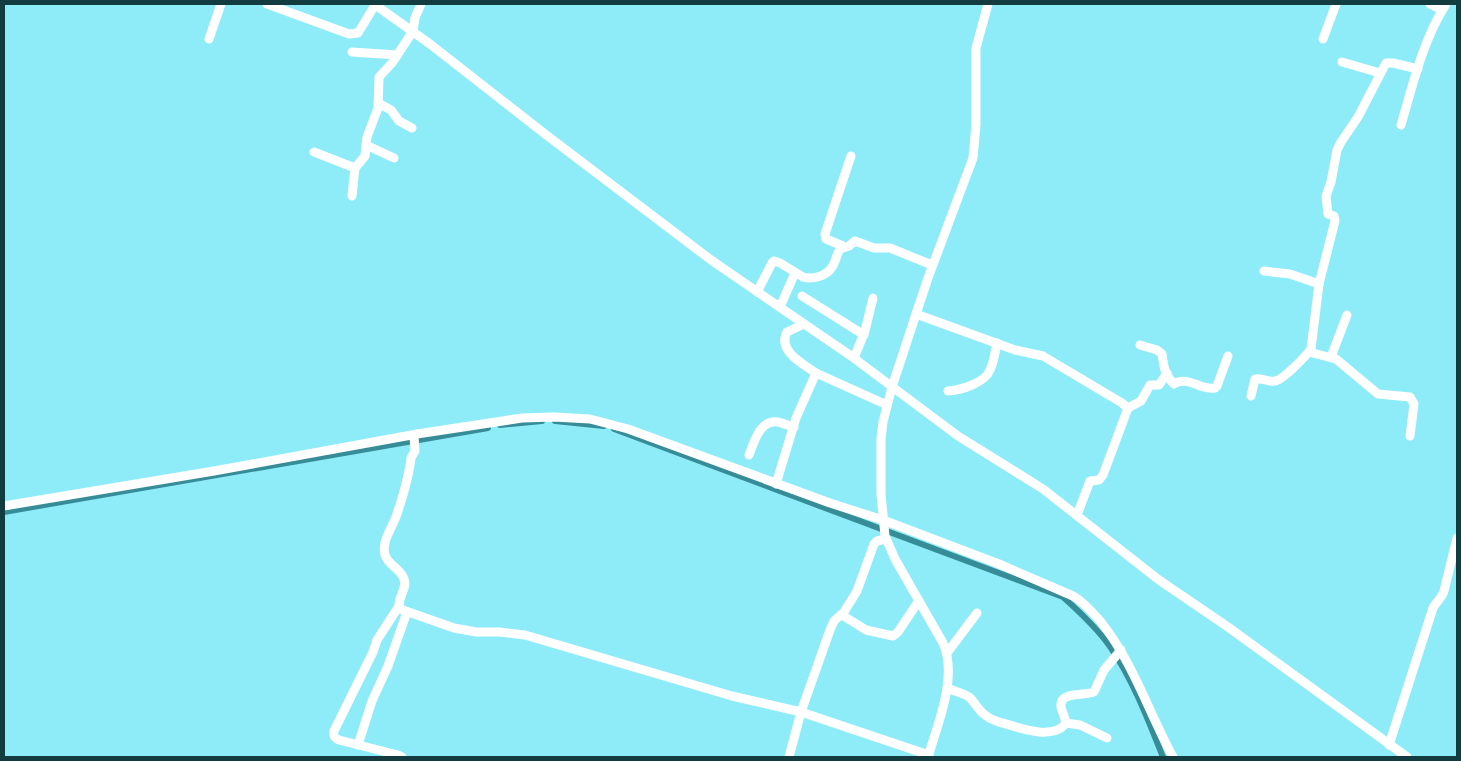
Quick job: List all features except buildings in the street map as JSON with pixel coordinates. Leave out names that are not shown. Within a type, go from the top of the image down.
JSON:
[{"type":"street","points":[[209,39],[221,4]]},
{"type":"street","points":[[267,4],[353,34],[358,33],[374,4],[413,31],[712,260],[854,358],[958,436],[1043,489],[1159,580],[1228,627],[1407,757]]},
{"type":"street","points":[[352,196],[355,168],[365,156],[366,137],[376,114],[379,77],[397,56],[413,31],[415,18],[421,4]]},
{"type":"street","points":[[398,606],[406,612],[447,626],[465,630],[525,635],[732,696],[801,712],[929,756],[947,688],[949,674],[947,654],[943,643],[895,559],[886,537],[880,457],[883,422],[892,387],[932,265],[973,158],[976,125],[976,48],[988,4]]},
{"type":"street","points":[[1323,39],[1336,4]]},
{"type":"street","points":[[1401,125],[1418,70],[1437,20],[1444,7],[1430,4]]},
{"type":"street","points":[[352,52],[397,56]]},
{"type":"street","points":[[1342,62],[1380,72]]},
{"type":"street","points":[[1251,396],[1256,379],[1262,378],[1270,382],[1277,381],[1309,352],[1312,344],[1319,284],[1335,221],[1334,216],[1327,213],[1328,203],[1326,196],[1331,182],[1337,150],[1341,142],[1358,117],[1380,72],[1387,62],[1418,70]]},
{"type":"street","points":[[378,104],[391,110],[399,121],[412,128]]},
{"type":"street","points":[[366,144],[394,158]]},
{"type":"street","points":[[314,152],[355,168]]},
{"type":"street","points":[[850,156],[825,234],[826,239],[843,246],[849,246],[852,242],[857,241],[874,248],[890,248],[932,265]]},
{"type":"street","points":[[758,292],[774,261],[807,278],[819,276],[832,268],[838,252],[843,246]]},
{"type":"street","points":[[1264,271],[1290,274],[1319,284]]},
{"type":"street","points":[[780,307],[796,273]]},
{"type":"street","points":[[802,296],[864,334]]},
{"type":"street","points":[[854,358],[864,334],[873,298]]},
{"type":"street","points":[[916,314],[1015,350],[1043,356],[1128,408]]},
{"type":"street","points":[[1331,357],[1348,315]]},
{"type":"street","points":[[804,324],[787,332],[784,339],[788,352],[816,373],[887,406]]},
{"type":"street","points":[[948,391],[960,389],[984,378],[990,371],[997,343]]},
{"type":"street","points":[[1140,345],[1162,354],[1164,370],[1174,384],[1183,380],[1212,389],[1217,386],[1228,356]]},
{"type":"street","points":[[1309,352],[1331,357],[1342,362],[1378,394],[1410,397],[1414,404],[1410,436]]},
{"type":"street","points":[[776,484],[800,409],[816,373]]},
{"type":"street","points":[[1077,515],[1090,481],[1099,480],[1103,475],[1128,408],[1141,401],[1150,385],[1159,386],[1167,373]]},
{"type":"street","points":[[4,506],[522,418],[590,419],[628,429],[999,564],[1079,599],[1096,617],[1132,669],[1162,737],[1173,757]]},
{"type":"street","points":[[749,455],[757,434],[765,425],[777,422],[794,427]]},
{"type":"street","points":[[402,757],[335,738],[333,735],[378,640],[398,606],[405,581],[404,577],[387,560],[384,554],[384,547],[397,515],[411,458],[415,451],[416,435]]},
{"type":"street","points":[[789,757],[801,712],[830,630],[834,621],[842,615],[856,591],[874,544],[886,537]]},
{"type":"street","points":[[1388,745],[1433,608],[1444,591],[1457,538]]},
{"type":"street","points":[[842,615],[866,630],[893,636],[898,632],[918,602]]},
{"type":"street","points":[[358,745],[372,701],[388,666],[406,612]]},
{"type":"street","points":[[947,654],[977,613]]},
{"type":"street","points":[[1066,723],[1061,707],[1063,699],[1066,696],[1094,692],[1104,670],[1120,651]]},
{"type":"street","points":[[947,688],[969,697],[986,716],[1019,728],[1048,732],[1060,728],[1066,723],[1080,725],[1108,738]]},
{"type":"waterway","points":[[500,425],[542,421]]},
{"type":"waterway","points":[[555,421],[604,426]]},
{"type":"waterway","points":[[4,512],[488,428]]},
{"type":"waterway","points":[[614,429],[1063,597],[1095,628],[1119,661],[1140,701],[1163,757]]}]
